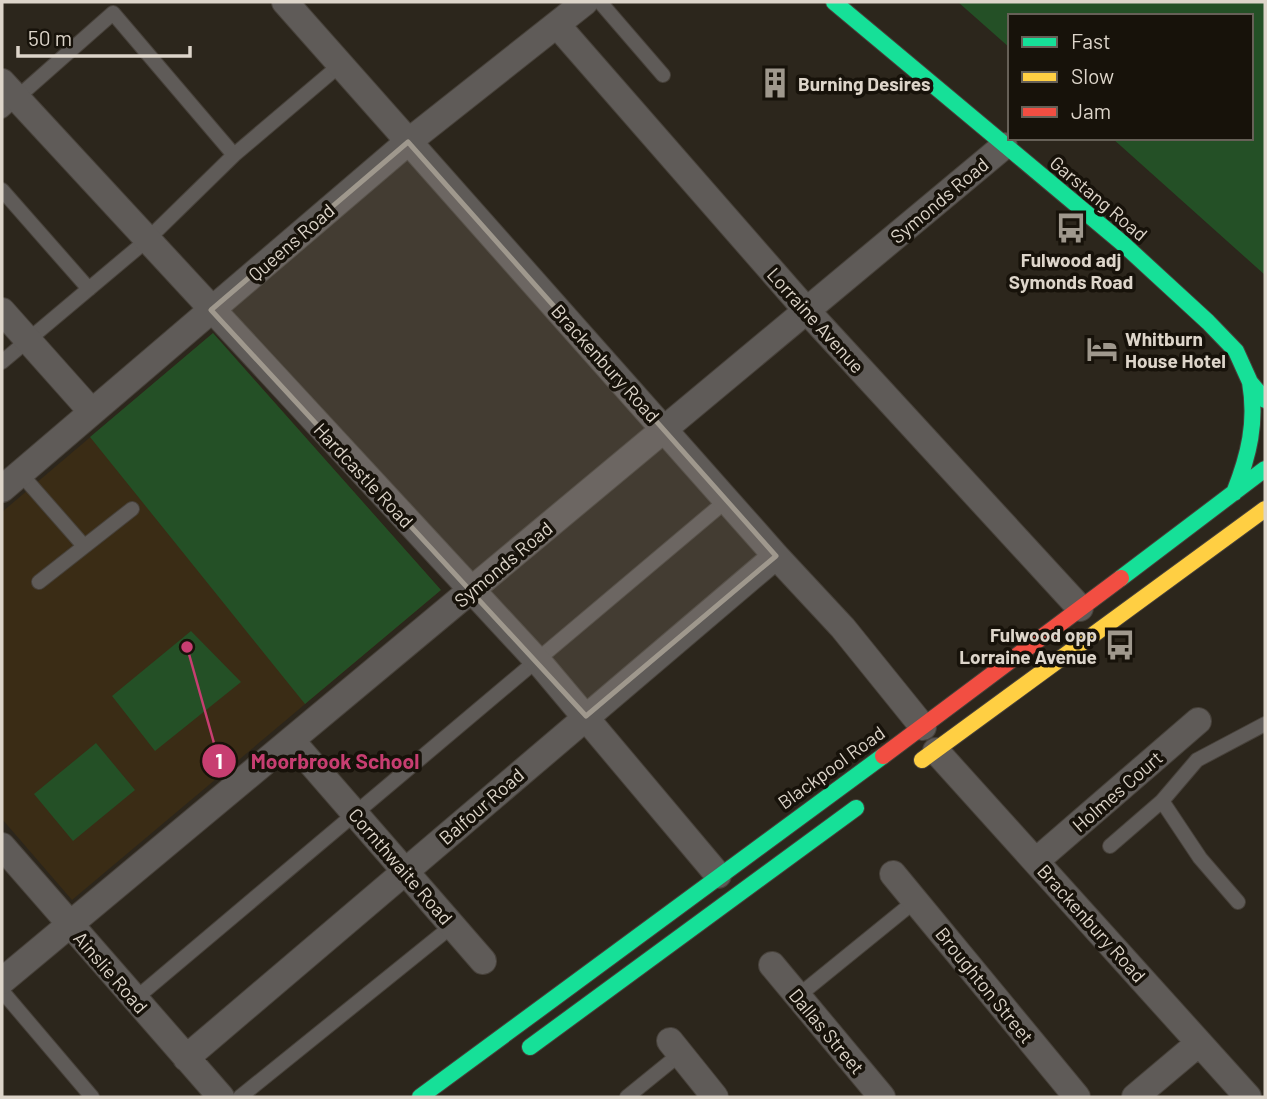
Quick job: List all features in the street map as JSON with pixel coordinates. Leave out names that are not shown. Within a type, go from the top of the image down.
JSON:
[{"type":"highway","name":"Garstang Road","points":[[834,2],[1121,242],[1236,351],[1250,382],[1265,400]]},
{"type":"highway","name":"Garstang Road","points":[[1236,351],[1256,357]]},
{"type":"highway","points":[[1234,493],[1253,434],[1255,409],[1250,382]]},
{"type":"highway","name":"Blackpool Road","points":[[420,1097],[923,727],[1265,469]]},
{"type":"highway","points":[[905,773],[1265,509]]},
{"type":"highway","points":[[517,1056],[874,795]]},
{"type":"street","name":"Brackenbury Road","points":[[285,2],[776,556],[843,628],[923,727]]},
{"type":"street","name":"Queens Road","points":[[11,481],[408,142],[585,2]]},
{"type":"street","name":"Lorraine Avenue","points":[[558,26],[807,311],[1080,608]]},
{"type":"street","name":"Hardcastle Road","points":[[7,97],[147,240],[540,664],[719,875]]},
{"type":"street","name":"Symonds Road","points":[[2,981],[1004,146]]},
{"type":"street","points":[[2,311],[92,412]]},
{"type":"street","name":"Balfour Road","points":[[186,1058],[776,556]]},
{"type":"street","name":"Holmes Court","points":[[1036,861],[1198,721]]},
{"type":"street","name":"Cornthwaite Road","points":[[291,740],[483,961]]},
{"type":"street","name":"Brackenbury Road","points":[[936,751],[1248,1097]]},
{"type":"street","name":"Ainslie Road","points":[[2,846],[220,1097]]},
{"type":"street","name":"Broughton Street","points":[[893,874],[1077,1097]]},
{"type":"street","name":"Dallas Street","points":[[772,965],[882,1097]]},
{"type":"street","points":[[1135,1097],[1199,1043]]},
{"type":"street","points":[[675,1047],[715,1097]]},
{"type":"lane","points":[[600,2],[663,75]]},
{"type":"lane","points":[[7,97],[113,13],[234,155]]},
{"type":"lane","points":[[2,362],[147,240],[234,155],[340,65]]},
{"type":"lane","points":[[2,190],[89,289]]},
{"type":"lane","points":[[11,481],[84,546]]},
{"type":"lane","points":[[135,999],[540,664],[727,500]]},
{"type":"lane","points":[[39,582],[132,509]]},
{"type":"lane","points":[[1110,846],[1163,801],[1197,760],[1265,724]]},
{"type":"lane","points":[[1163,801],[1200,858],[1238,902]]},
{"type":"lane","points":[[798,996],[915,901]]},
{"type":"lane","points":[[240,1097],[453,926]]},
{"type":"lane","points":[[2,991],[92,1097]]},
{"type":"lane","points":[[628,1097],[675,1047]]},
{"type":"highlighted area","points":[[408,142],[776,556],[586,716],[211,310]]},
{"type":"shaded area","points":[[213,333],[441,590],[72,900],[2,819],[2,512]]},
{"type":"green space","points":[[958,2],[1265,2],[1265,275],[1114,140],[1253,140],[1253,14],[1008,14],[1008,46]]},
{"type":"green space","points":[[213,333],[441,590],[305,704],[90,437]]},
{"type":"green space","points":[[191,631],[241,682],[155,751],[112,696]]},
{"type":"green space","points":[[96,743],[135,790],[73,841],[34,794]]},
{"type":"traffic: fast","points":[[834,2],[1121,242],[1208,322],[1236,351],[1250,382],[1265,400]]},
{"type":"traffic: fast","points":[[1234,493],[1244,465],[1252,425],[1250,382]]},
{"type":"traffic: fast","points":[[1121,578],[1265,469]]},
{"type":"traffic: fast","points":[[420,1097],[883,756]]},
{"type":"traffic: fast","points":[[530,1047],[856,808]]},
{"type":"traffic: slow","points":[[922,760],[1265,509]]},
{"type":"traffic: jam","points":[[883,756],[1121,578]]},
{"type":"place","name":"Burning Desires","points":[[775,83]]},
{"type":"place","name":"Fulwood adj Symonds Road","points":[[1071,228]]},
{"type":"place","name":"Whitburn House Hotel","points":[[1102,349]]},
{"type":"place","name":"Fulwood opp Lorraine Avenue","points":[[1120,645]]},
{"type":"place","name":"Moorbrook School","points":[[187,647]]}]
